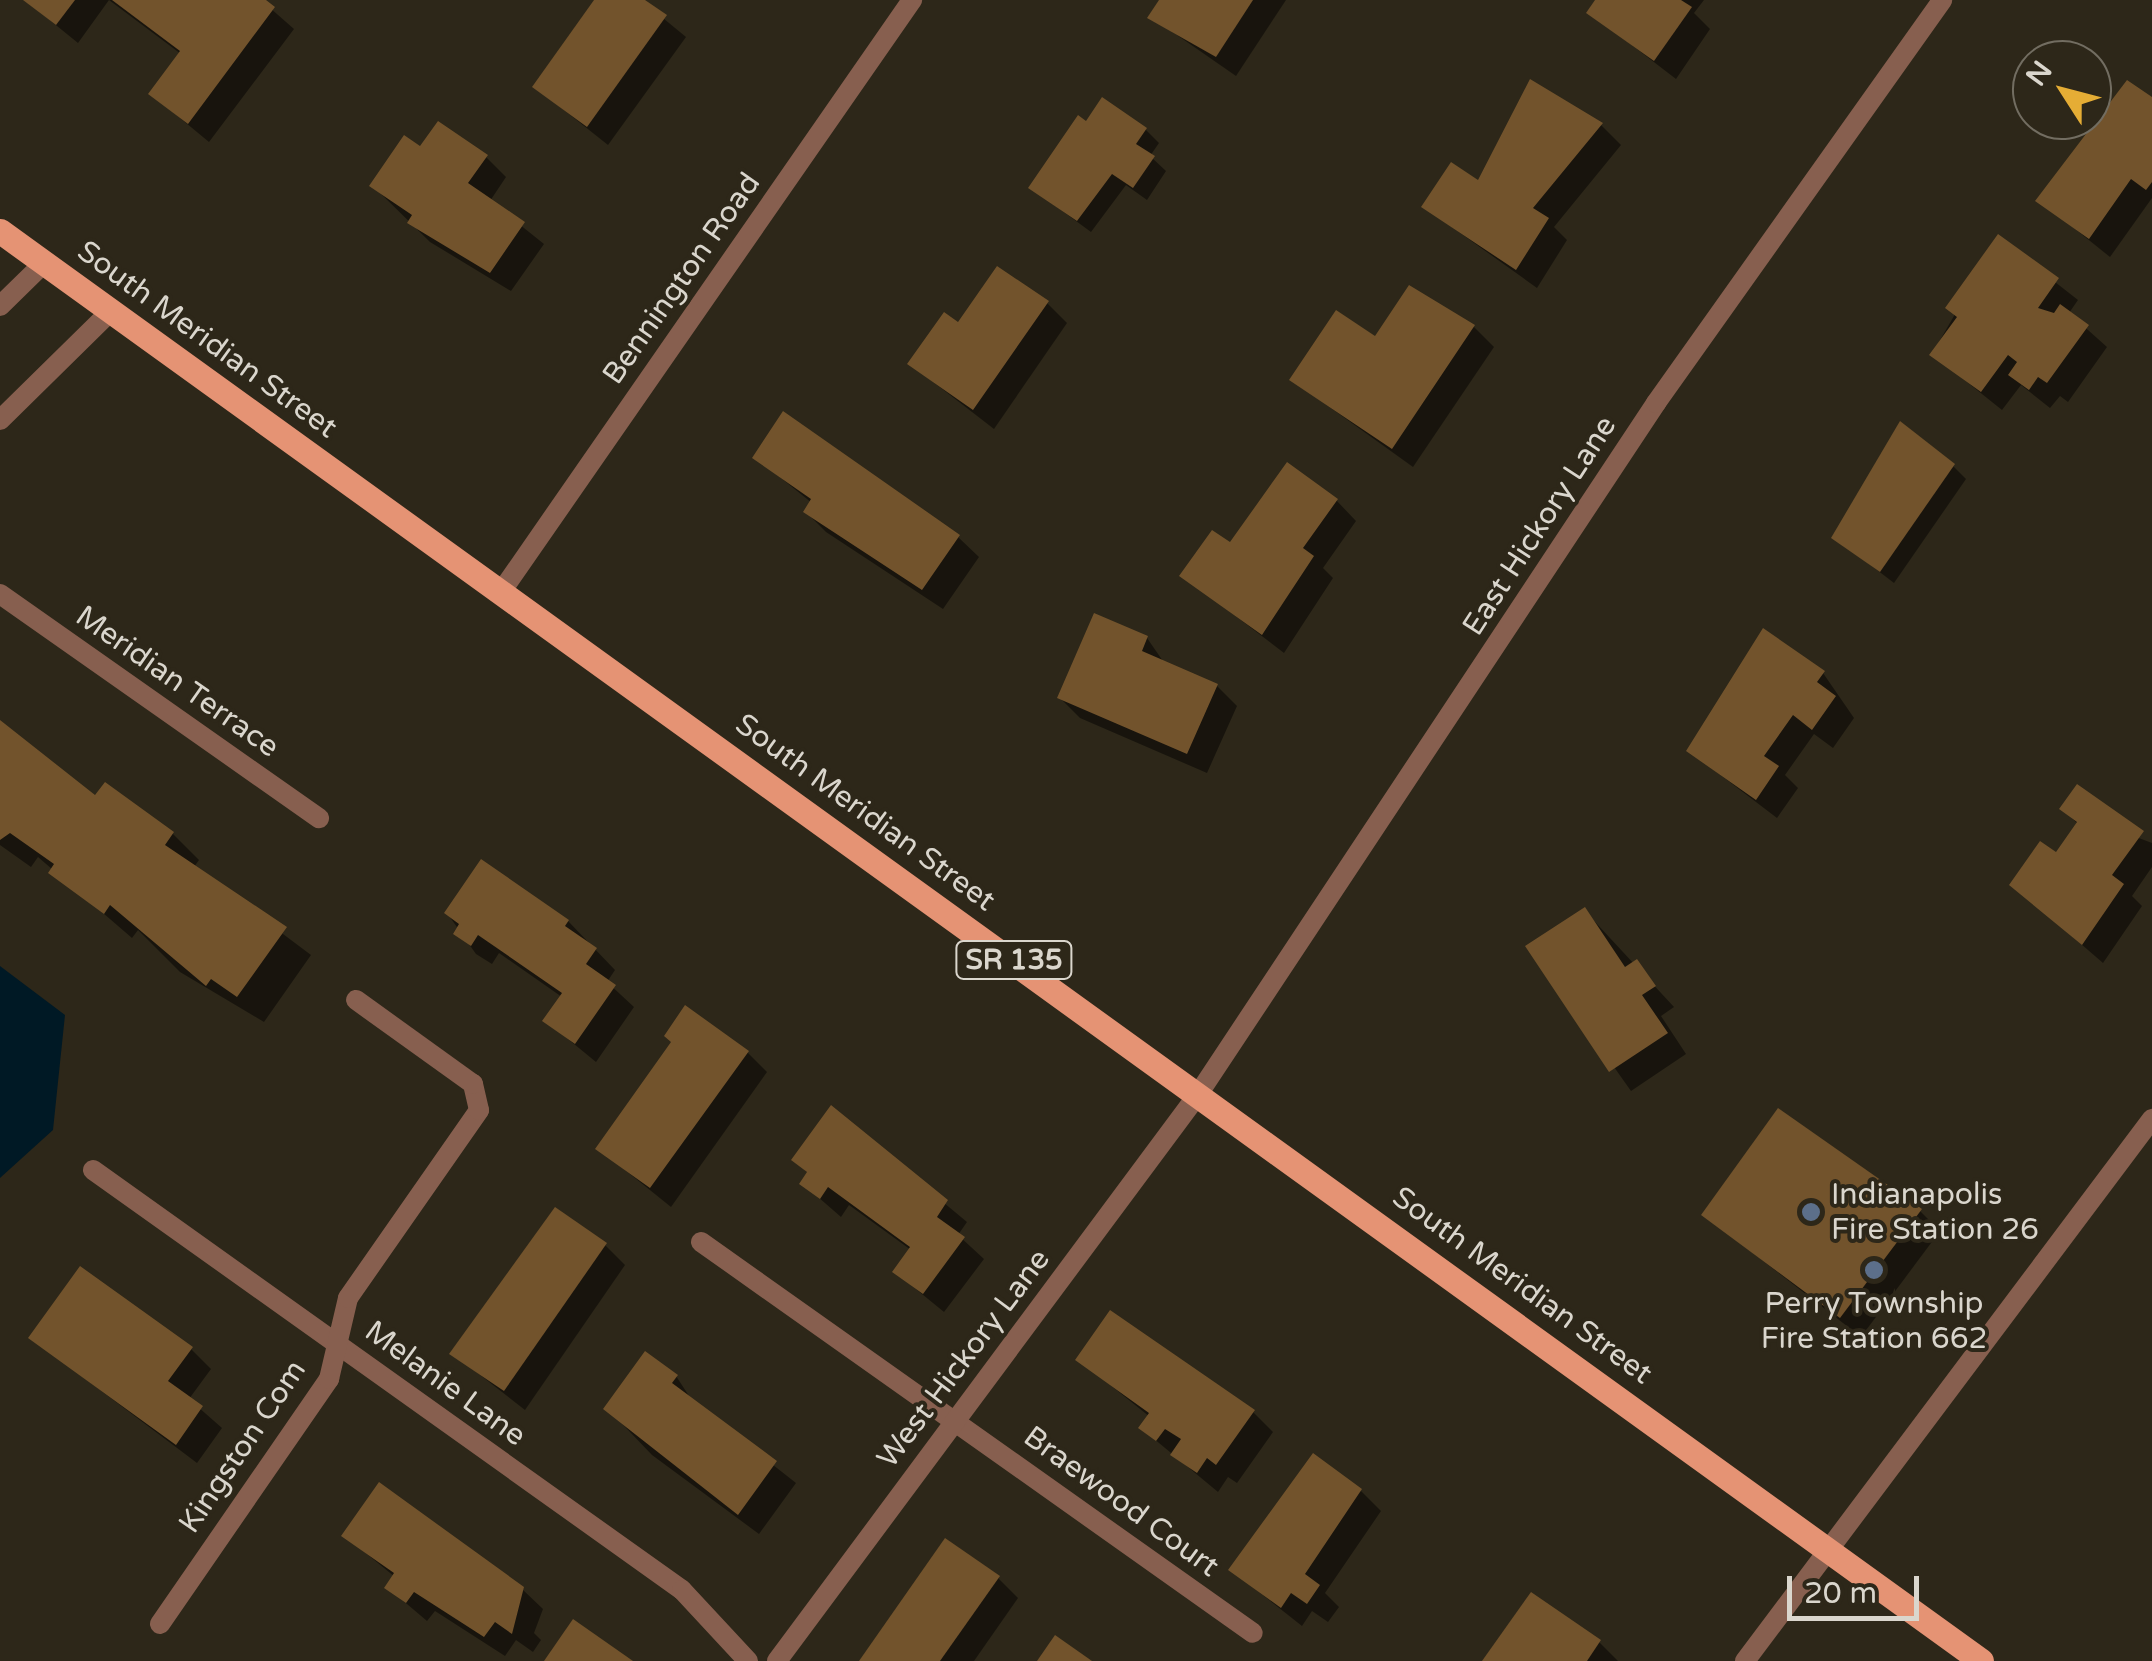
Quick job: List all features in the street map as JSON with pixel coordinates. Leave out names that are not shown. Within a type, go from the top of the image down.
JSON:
[{"type":"main road","name":"South Meridian Street","points":[[0,231],[1981,1661]]},
{"type":"street","name":"Bennington Road","points":[[501,592],[912,0]]},
{"type":"street","name":"East Hickory Lane","points":[[1198,1093],[1656,404],[1942,0]]},
{"type":"street","points":[[0,306],[44,262]]},
{"type":"street","points":[[0,420],[111,311]]},
{"type":"street","name":"Meridian Terrace","points":[[0,594],[319,818]]},
{"type":"street","name":"Kingston Com","points":[[160,1624],[329,1378],[348,1298],[481,1096],[356,1000]]},
{"type":"street","name":"West Hickory Lane","points":[[777,1661],[1198,1093]]},
{"type":"street","points":[[1745,1661],[1824,1547],[2152,1119]]},
{"type":"street","name":"Melanie Lane","points":[[94,1170],[682,1590],[748,1661]]},
{"type":"street","name":"Braewood Court","points":[[701,1242],[1253,1633]]},
{"type":"water","points":[[0,966],[65,1015],[53,1130],[0,1178]]},
{"type":"building","points":[[23,0],[75,0],[56,25]]},
{"type":"building","points":[[112,0],[266,0],[275,7],[188,124],[148,94],[180,51]]},
{"type":"building","points":[[594,0],[645,0],[667,15],[587,127],[532,87]]},
{"type":"building","points":[[1159,0],[1253,0],[1216,57],[1147,18]]},
{"type":"building","points":[[1595,0],[1681,0],[1692,7],[1654,61],[1586,13]]},
{"type":"building","points":[[1530,79],[1603,123],[1533,208],[1549,218],[1516,270],[1421,207],[1451,162],[1478,180]]},
{"type":"building","points":[[2127,80],[2152,97],[2152,182],[2146,190],[2131,179],[2089,239],[2035,201],[2081,140],[2112,140],[2112,100]]},
{"type":"building","points":[[1102,97],[1147,128],[1136,144],[1155,156],[1133,188],[1112,174],[1077,221],[1028,188],[1078,115],[1086,121]]},
{"type":"building","points":[[438,121],[488,155],[468,183],[525,222],[490,273],[407,223],[412,215],[369,186],[404,135],[420,146]]},
{"type":"building","points":[[1998,234],[2059,278],[2038,308],[2054,313],[2060,304],[2089,325],[2047,383],[2038,377],[2029,390],[2008,375],[2017,362],[2008,355],[1981,392],[1929,355],[1957,317],[1945,308]]},
{"type":"building","points":[[997,266],[1049,301],[973,410],[907,364],[944,312],[958,322]]},
{"type":"building","points":[[1409,285],[1475,325],[1392,449],[1289,380],[1336,310],[1375,336]]},
{"type":"building","points":[[783,411],[960,535],[922,590],[803,512],[811,499],[752,458]]},
{"type":"building","points":[[1900,421],[1955,464],[1880,572],[1831,538]]},
{"type":"building","points":[[1287,462],[1338,499],[1303,548],[1314,556],[1262,635],[1179,576],[1212,530],[1230,542]]},
{"type":"building","points":[[1094,613],[1148,636],[1142,651],[1218,684],[1187,754],[1057,698]]},
{"type":"building","points":[[1763,628],[1825,671],[1817,682],[1836,696],[1812,730],[1793,715],[1764,756],[1779,766],[1756,800],[1686,751]]},
{"type":"building","points":[[0,720],[95,795],[105,782],[174,832],[165,845],[287,927],[237,997],[211,979],[206,986],[110,905],[104,914],[48,873],[54,864],[10,833],[0,840]]},
{"type":"building","points":[[2077,784],[2144,831],[2112,875],[2124,884],[2082,945],[2009,885],[2040,841],[2056,852],[2077,822],[2059,809]]},
{"type":"building","points":[[481,859],[569,920],[565,926],[597,948],[586,964],[616,985],[575,1044],[542,1021],[562,993],[478,935],[471,946],[453,934],[459,924],[444,913]]},
{"type":"building","points":[[1585,907],[1625,967],[1637,959],[1656,986],[1642,995],[1668,1033],[1609,1072],[1525,946]]},
{"type":"building","points":[[685,1005],[749,1051],[650,1188],[595,1149],[671,1042],[664,1036]]},
{"type":"building","points":[[831,1105],[948,1200],[937,1217],[965,1237],[923,1294],[892,1272],[910,1247],[828,1187],[820,1199],[799,1184],[807,1172],[791,1160]]},
{"type":"building","name":"Indianapolis Fire Station 26","points":[[1778,1108],[1922,1209],[1840,1318],[1701,1215]]},
{"type":"building","points":[[555,1207],[607,1243],[504,1391],[449,1354]]},
{"type":"building","points":[[80,1266],[193,1347],[168,1381],[203,1406],[176,1445],[28,1338]]},
{"type":"building","points":[[1110,1310],[1255,1410],[1216,1465],[1207,1458],[1197,1473],[1170,1455],[1181,1439],[1165,1429],[1156,1441],[1138,1428],[1149,1413],[1075,1360]]},
{"type":"building","points":[[645,1351],[678,1375],[672,1383],[777,1461],[738,1515],[603,1409]]},
{"type":"building","points":[[1313,1453],[1362,1489],[1305,1574],[1320,1585],[1307,1604],[1291,1593],[1281,1608],[1228,1570]]},
{"type":"building","points":[[379,1482],[524,1587],[512,1634],[495,1622],[484,1637],[414,1592],[406,1603],[384,1588],[394,1573],[341,1536]]},
{"type":"building","points":[[945,1538],[1000,1576],[940,1661],[859,1661]]},
{"type":"building","points":[[1531,1592],[1601,1640],[1587,1661],[1482,1661]]},
{"type":"building","points":[[573,1619],[633,1661],[544,1661]]},
{"type":"building","points":[[1055,1635],[1092,1661],[1037,1661]]},
{"type":"place","name":"Indianapolis Fire Station 26","points":[[1811,1212]]},
{"type":"place","name":"Perry Township Fire Station 662","points":[[1874,1270]]}]
